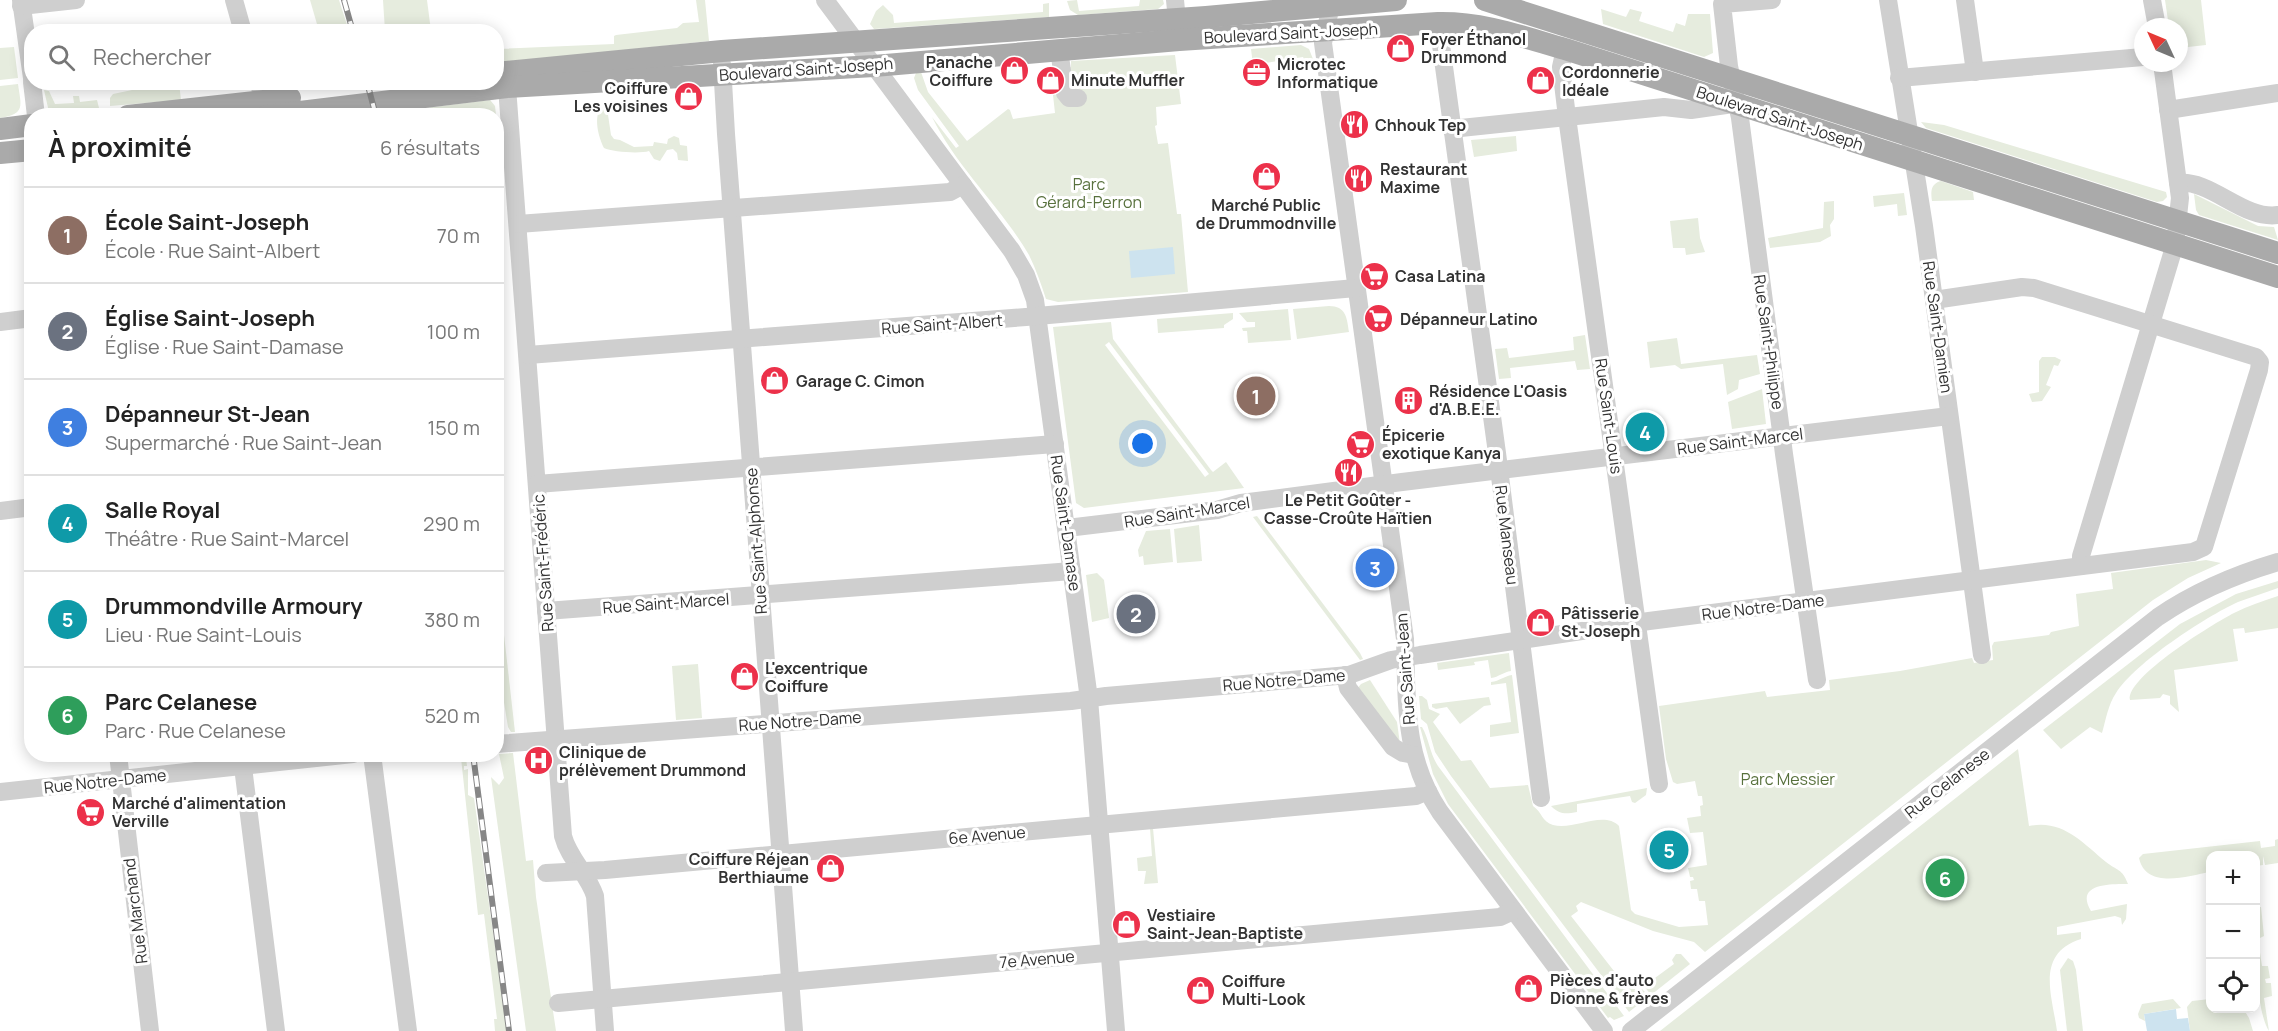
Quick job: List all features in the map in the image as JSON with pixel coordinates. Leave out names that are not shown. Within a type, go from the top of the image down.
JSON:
[{"type":"main road","name":"Boulevard Saint-Joseph","points":[[504,80],[722,51],[1177,19],[1331,3],[1396,0]]},
{"type":"main road","name":"Boulevard Saint-Joseph","points":[[1485,0],[2278,253]]},
{"type":"main road","name":"Boulevard Saint-Joseph","points":[[504,80],[722,75],[874,66],[1059,49],[1177,19],[1326,31],[1438,23],[1481,26],[1565,49],[2278,277]]},
{"type":"main road","name":"Boulevard Saint-Joseph","points":[[266,106],[369,90]]},
{"type":"main road","name":"Boulevard Saint-Joseph","points":[[238,108],[411,90]]},
{"type":"main road","points":[[0,129],[24,126]]},
{"type":"main road","points":[[0,153],[24,151]]},
{"type":"street","points":[[24,24],[21,3],[76,0]]},
{"type":"street","points":[[234,0],[241,24]]},
{"type":"street","name":"Rue Saint-Damase","points":[[825,0],[1020,263],[1033,294],[1039,316],[1089,699],[1116,1031]]},
{"type":"street","name":"Rue Saint-Philippe","points":[[1772,0],[1722,4],[1817,680]]},
{"type":"street","name":"Rue Saint-Damien","points":[[1888,0],[1934,300],[1982,655]]},
{"type":"street","points":[[1965,0],[1975,72]]},
{"type":"street","points":[[2152,0],[2155,18]]},
{"type":"street","name":"Rue Saint-Jean","points":[[1331,3],[1324,48],[1405,639],[1408,720],[1414,755],[1428,791],[1604,1031]]},
{"type":"street","name":"Rue Manseau","points":[[1438,23],[1499,470],[1540,798]]},
{"type":"street","points":[[1059,49],[1065,93],[1069,98],[1078,98]]},
{"type":"street","name":"Rue Saint-Louis","points":[[1565,49],[1561,67],[1567,117],[1659,784]]},
{"type":"street","name":"Rue Saint-Alphonse","points":[[722,51],[731,209],[794,1031]]},
{"type":"street","points":[[1899,78],[2134,58]]},
{"type":"street","points":[[2081,566],[2081,556],[2153,324],[2175,244],[2180,203],[2163,72]]},
{"type":"street","points":[[33,90],[35,108]]},
{"type":"street","name":"Rue Saint-Frédéric","points":[[503,90],[518,224],[563,836],[567,848],[595,896],[605,1031]]},
{"type":"street","points":[[2168,110],[2278,93]]},
{"type":"street","points":[[1451,129],[1664,107],[1691,110],[1737,104]]},
{"type":"street","points":[[2178,183],[2193,184],[2261,215],[2278,215]]},
{"type":"street","points":[[518,224],[950,192],[963,185]]},
{"type":"street","points":[[1934,300],[2027,287],[2153,324]]},
{"type":"street","name":"Rue Saint-Albert","points":[[528,355],[1039,316],[1356,288]]},
{"type":"street","points":[[0,322],[24,319]]},
{"type":"street","name":"Rue Notre-Dame","points":[[504,743],[1089,699],[1345,675],[1358,673],[1382,662],[1404,658],[1638,623],[2197,552],[2205,544],[2260,362],[2254,355],[2153,324]]},
{"type":"street","name":"Rue Saint-Marcel","points":[[1067,528],[1210,511],[1241,503],[1382,484],[1949,416]]},
{"type":"street","points":[[537,483],[1055,444]]},
{"type":"street","points":[[0,511],[24,508]]},
{"type":"street","name":"Rue Celanese","points":[[1631,1031],[2158,617],[2216,582],[2278,562]]},
{"type":"street","name":"Rue Saint-Marcel","points":[[546,611],[1072,571]]},
{"type":"street","points":[[1345,675],[1348,688],[1393,747],[1403,753],[1414,755]]},
{"type":"street","name":"Rue Marchand","points":[[119,762],[150,1031]]},
{"type":"street","name":"Rue Notre-Dame","points":[[0,792],[285,762]]},
{"type":"street","points":[[373,762],[408,1031]]},
{"type":"street","points":[[243,767],[276,1031]]},
{"type":"street","name":"6e Avenue","points":[[546,873],[1416,796],[1428,791]]},
{"type":"street","name":"7e Avenue","points":[[558,1003],[1500,917],[1514,911]]},
{"type":"green space","points":[[310,0],[339,0],[347,24],[317,24]]},
{"type":"green space","points":[[383,0],[427,0],[430,24],[385,24]]},
{"type":"green space","points":[[696,0],[705,0],[709,41],[504,63],[504,49],[614,44],[616,35],[677,28],[683,23],[699,22]]},
{"type":"green space","points":[[1077,0],[1079,11],[1139,6],[1140,0],[1163,0],[1164,4],[1158,9],[1078,15],[1070,10],[1067,1]]},
{"type":"green space","points":[[2165,0],[2201,0],[2206,45],[2188,47],[2188,18],[2168,18]]},
{"type":"green space","points":[[1049,3],[1049,17],[874,29],[870,24],[876,11],[883,5],[893,15],[894,23],[1043,12],[1043,4]]},
{"type":"green space","points":[[1601,9],[1626,17],[1630,9],[1642,12],[1639,21],[1673,32],[1676,23],[1685,26],[1688,14],[1710,14],[1713,53],[1704,57],[1603,24]]},
{"type":"green space","points":[[1301,45],[1309,49],[1313,59],[1303,57],[1253,65],[1251,49]]},
{"type":"green space","points":[[14,47],[18,78],[0,80],[0,48]]},
{"type":"green space","name":"Parc Gérard-Perron","points":[[1175,55],[1181,104],[1156,107],[1157,125],[1155,126],[1158,144],[1168,143],[1177,214],[1181,214],[1188,292],[1058,302],[1046,299],[1032,260],[1018,237],[942,136],[932,117],[956,148],[959,146],[918,90],[914,78],[916,73],[921,72],[928,92],[967,141],[1008,109],[1013,119],[1055,113],[1053,95],[1073,91],[1068,68],[1071,67],[1071,61]]},
{"type":"green space","points":[[18,84],[20,108],[14,114],[0,118],[0,86]]},
{"type":"green space","points":[[44,90],[49,91],[55,104],[74,103],[73,96],[79,96],[80,102],[97,100],[99,108],[48,108]]},
{"type":"green space","points":[[132,90],[180,90],[181,100],[110,106],[110,98],[113,94]]},
{"type":"green space","points":[[490,100],[495,108],[425,108]]},
{"type":"green space","points":[[602,106],[607,108],[611,135],[614,139],[634,147],[653,146],[654,142],[667,144],[668,139],[674,136],[679,138],[680,145],[687,146],[688,161],[678,160],[677,153],[673,149],[667,150],[660,161],[654,159],[649,151],[626,152],[604,148],[597,121]]},
{"type":"green space","points":[[1921,122],[1944,125],[2166,192],[2167,197],[2157,202],[1926,128]]},
{"type":"green space","points":[[1516,136],[1517,151],[1474,157],[1471,140]]},
{"type":"green space","points":[[1941,181],[1973,192],[1974,200],[1932,201],[1933,186]]},
{"type":"green space","points":[[1904,193],[1907,215],[1898,216],[1897,204],[1874,207],[1873,196]]},
{"type":"green space","points":[[2194,194],[2258,226],[2274,227],[2278,240],[2199,215]]},
{"type":"green space","points":[[1834,201],[1834,219],[1830,225],[1831,236],[1820,242],[1770,248],[1768,238],[1823,228],[1824,202]]},
{"type":"green space","points":[[1698,218],[1700,238],[1705,252],[1686,255],[1685,248],[1673,248],[1670,221]]},
{"type":"green space","points":[[1329,306],[1339,308],[1345,314],[1349,332],[1297,339],[1293,309]]},
{"type":"green space","points":[[1288,309],[1291,340],[1248,343],[1247,331],[1243,331],[1242,328],[1255,327],[1255,322],[1247,322],[1239,313]]},
{"type":"green space","points":[[1233,313],[1233,319],[1224,325],[1224,328],[1158,333],[1157,319]]},
{"type":"green space","points":[[1111,322],[1113,339],[1211,470],[1213,472],[1226,462],[1244,488],[1084,508],[1076,503],[1053,327]],"holes":[[[1109,342],[1209,474],[1205,477],[1105,345]]]},
{"type":"green space","points":[[1585,335],[1590,369],[1577,370],[1575,361],[1510,368],[1511,378],[1499,379],[1495,349],[1507,348],[1509,358],[1574,350],[1573,337]]},
{"type":"green space","points":[[1677,338],[1681,364],[1757,355],[1760,374],[1739,380],[1738,389],[1727,395],[1723,364],[1681,369],[1675,365],[1650,368],[1647,342]]},
{"type":"green space","points":[[2042,357],[2055,357],[2061,360],[2058,366],[2054,365],[2046,385],[2051,387],[2042,401],[2032,402],[2029,394],[2039,392],[2039,361]]},
{"type":"green space","points":[[1762,389],[1766,424],[1732,429],[1728,402]]},
{"type":"green space","points":[[1257,516],[1363,659],[1360,660],[1253,517]]},
{"type":"green space","points":[[1199,525],[1202,561],[1177,563],[1174,529]]},
{"type":"green space","points":[[1170,529],[1173,562],[1144,565],[1143,556],[1139,557],[1138,550],[1146,531]]},
{"type":"green space","name":"Parc Messier","points":[[2206,560],[2221,563],[2188,578],[2153,600],[1705,952],[1694,942],[1653,931],[1581,902],[1576,906],[1578,911],[1571,916],[1628,989],[1638,985],[1649,996],[1629,1012],[1451,776],[1435,752],[1427,724],[1421,719],[1419,696],[1427,700],[1429,709],[1440,714],[1433,722],[1461,761],[1471,760],[1490,788],[1528,785],[1533,806],[1549,824],[1561,826],[1605,820],[1619,826],[1631,910],[1635,914],[1679,927],[1708,925],[1705,901],[1699,901],[1697,889],[1691,889],[1690,881],[1694,880],[1690,877],[1688,868],[1707,865],[1703,832],[1690,833],[1687,818],[1701,816],[1702,796],[1698,796],[1695,781],[1677,784],[1673,782],[1666,759],[1659,706],[1765,691],[1767,697],[1830,690],[1829,680],[1900,671],[1972,658],[1974,663],[1993,660],[1994,642],[2049,635],[2051,632],[2079,626],[2076,594],[2113,589],[2111,573]]},
{"type":"green space","points":[[1097,573],[1104,580],[1109,618],[1092,622],[1086,575]]},
{"type":"green space","points":[[2278,581],[2278,588],[2238,602],[2208,618],[2138,668],[2113,698],[2102,733],[2090,727],[2061,749],[2043,730],[2180,624],[2236,594]]},
{"type":"green space","points":[[2278,596],[2278,628],[2245,633],[2244,628],[2233,629],[2238,661],[2174,670],[2179,712],[2170,704],[2170,696],[2163,694],[2160,698],[2130,700],[2132,690],[2141,679],[2173,652],[2234,613]]},
{"type":"green space","points":[[504,635],[515,732],[511,732],[504,703]]},
{"type":"green space","points":[[1509,653],[1511,671],[1491,678],[1488,660],[1474,662],[1475,665],[1438,670],[1437,663]]},
{"type":"green space","points":[[698,664],[702,718],[676,720],[672,666]]},
{"type":"green space","points":[[1512,675],[1519,733],[1490,737],[1490,725],[1511,722],[1506,683],[1491,685],[1491,682]]},
{"type":"green space","points":[[1370,680],[1397,722],[1400,744],[1357,689],[1361,684]]},
{"type":"green space","points":[[1489,697],[1491,705],[1484,706],[1460,724],[1447,707],[1436,709],[1432,707],[1432,704]]},
{"type":"green space","points":[[1420,727],[1422,727],[1438,766],[1624,1016],[1614,1020],[1608,1018],[1448,804],[1433,774]]},
{"type":"green space","points":[[2018,749],[2029,826],[2052,826],[2071,834],[2121,872],[2128,884],[2097,887],[2087,895],[2091,911],[2127,904],[2126,919],[2122,925],[2121,918],[2115,916],[2057,927],[2057,935],[2081,932],[2081,939],[2057,954],[2052,965],[2050,990],[2057,1031],[1660,1031]]},
{"type":"green space","points":[[513,753],[526,861],[533,860],[536,897],[556,1031],[526,1031],[491,777],[499,785],[504,778],[501,762],[504,762],[504,754]]},
{"type":"green space","points":[[461,762],[466,762],[464,770],[468,769],[468,795],[474,798],[507,1031],[495,1031],[494,1019],[497,1019],[484,914],[478,915]]},
{"type":"green space","points":[[1647,788],[1646,795],[1635,803],[1632,802],[1630,796],[1577,804],[1577,812],[1566,813],[1557,811],[1551,806]]},
{"type":"green space","points":[[1150,828],[1153,828],[1158,883],[1144,884],[1146,871],[1138,871],[1137,858],[1152,856]]},
{"type":"green space","points":[[2278,839],[2278,863],[2265,865],[2263,856],[2263,865],[2260,865],[2260,851],[2206,851],[2206,873],[2180,878],[2159,878],[2150,874],[2143,868],[2139,858],[2143,854],[2260,841],[2261,848],[2275,846],[2275,840]]},
{"type":"green space","points":[[2260,907],[2261,907],[2264,936],[2260,938]]},
{"type":"green space","points":[[2260,952],[2262,966],[2268,966],[2270,978],[2265,979],[2266,983],[2271,983],[2272,996],[2264,998],[2269,1031],[2261,1007]]},
{"type":"green space","points":[[1676,954],[1681,954],[1690,964],[1651,995],[1644,986],[1674,964],[1672,960]]},
{"type":"green space","points":[[2068,958],[2073,961],[2076,970],[2083,1031],[2067,1031],[2060,970]]},
{"type":"green space","points":[[2173,999],[2181,1008],[2144,1014],[2145,1021],[2139,1018],[2138,1014],[2142,1004]]},
{"type":"green space","points":[[2206,999],[2206,1013],[2246,1013],[2253,1031],[2190,1031],[2187,1007],[2192,1001]]},
{"type":"water","points":[[1173,247],[1175,274],[1131,278],[1129,251]]},
{"type":"water","points":[[2176,1009],[2177,1019],[2188,1018],[2190,1031],[2147,1031],[2144,1014]]},
{"type":"railway","points":[[344,0],[351,24]]},
{"type":"railway","points":[[369,90],[374,108]]},
{"type":"railway","points":[[474,762],[509,1031]]},
{"type":"place","name":"Foyer Éthanol Drummond","points":[[1400,48]]},
{"type":"place","name":"Panache Coiffure","points":[[1014,71]]},
{"type":"place","name":"Microtec Informatique","points":[[1256,73]]},
{"type":"place","name":"Minute Muffler","points":[[1050,80]]},
{"type":"place","name":"Cordonnerie Idéale","points":[[1541,81]]},
{"type":"place","name":"Coiffure Les voisines","points":[[689,97]]},
{"type":"place","name":"Chhouk Tep","points":[[1354,125]]},
{"type":"place","name":"Marché Public de Drummodnville","points":[[1266,177]]},
{"type":"place","name":"Restaurant Maxime","points":[[1359,178]]},
{"type":"place","name":"Casa Latina","points":[[1374,276]]},
{"type":"place","name":"Dépanneur Latino","points":[[1379,319]]},
{"type":"place","name":"Garage C. Cimon","points":[[775,381]]},
{"type":"place","name":"École Saint-Joseph","points":[[1256,396]]},
{"type":"place","name":"Résidence L'Oasis d'A.B.E.E.","points":[[1408,400]]},
{"type":"place","name":"Salle Royal","points":[[1645,432]]},
{"type":"place","name":"Épicerie exotique Kanya","points":[[1361,444]]},
{"type":"place","name":"Le Petit Goûter - Casse-Croûte Haïtien","points":[[1348,472]]},
{"type":"place","name":"Dépanneur St-Jean","points":[[1375,568]]},
{"type":"place","name":"Église Saint-Joseph","points":[[1136,614]]},
{"type":"place","name":"Pâtisserie St-Joseph","points":[[1540,622]]},
{"type":"place","name":"L'excentrique Coiffure","points":[[744,677]]},
{"type":"place","name":"Clinique de prélèvement Drummond","points":[[538,761]]},
{"type":"place","name":"Marché d'alimentation Verville","points":[[91,812]]},
{"type":"place","name":"Drummondville Armoury","points":[[1669,850]]},
{"type":"place","name":"Coiffure Réjean Berthiaume","points":[[830,868]]},
{"type":"place","name":"Parc Celanese","points":[[1945,878]]},
{"type":"place","name":"Vestiaire Saint-Jean-Baptiste","points":[[1126,924]]},
{"type":"place","name":"Pièces d'auto Dionne & frères","points":[[1529,989]]},
{"type":"place","name":"Coiffure Multi-Look","points":[[1201,990]]}]
